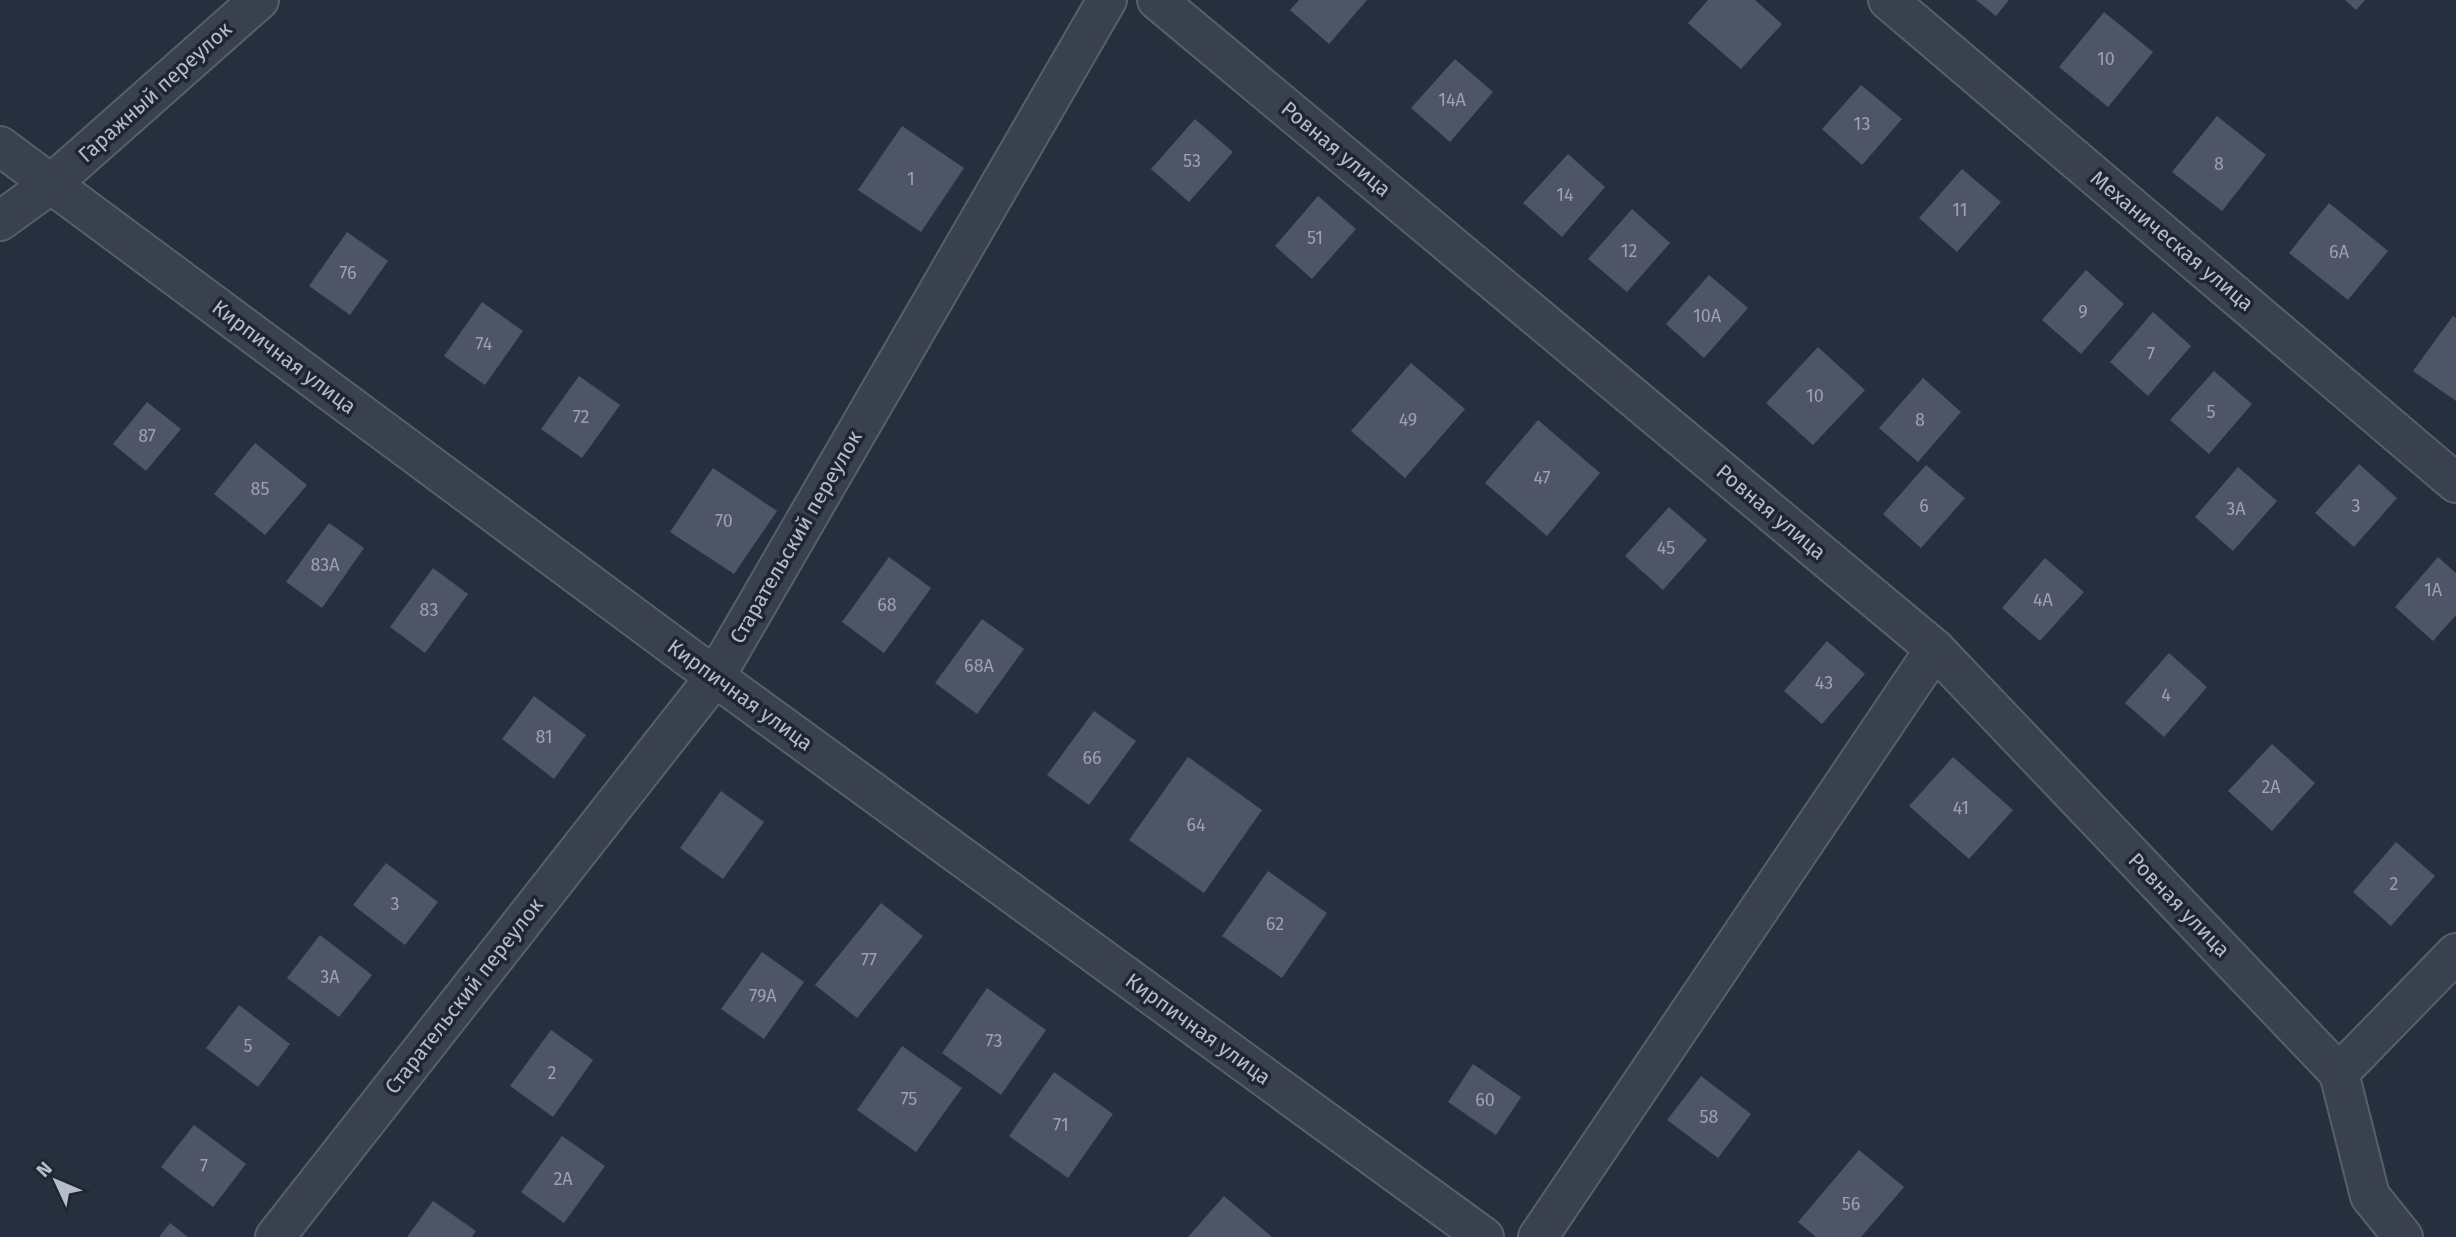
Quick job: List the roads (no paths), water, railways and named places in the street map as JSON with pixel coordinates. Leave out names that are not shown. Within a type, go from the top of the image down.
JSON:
[{"type":"street","name":"Гаражный переулок","points":[[0,221],[51,184],[259,0]]},
{"type":"street","name":"Старательский переулок","points":[[275,1237],[715,677],[1107,0]]},
{"type":"street","name":"Ровная улица","points":[[1157,0],[1935,649],[2339,1073]]},
{"type":"street","name":"Механическая улица","points":[[1888,0],[2456,483]]},
{"type":"street","name":"Кирпичная улица","points":[[0,146],[715,677],[1484,1237]]},
{"type":"street","points":[[1538,1237],[1935,649]]},
{"type":"street","points":[[2403,1237],[2370,1196],[2339,1073],[2456,954]]}]
